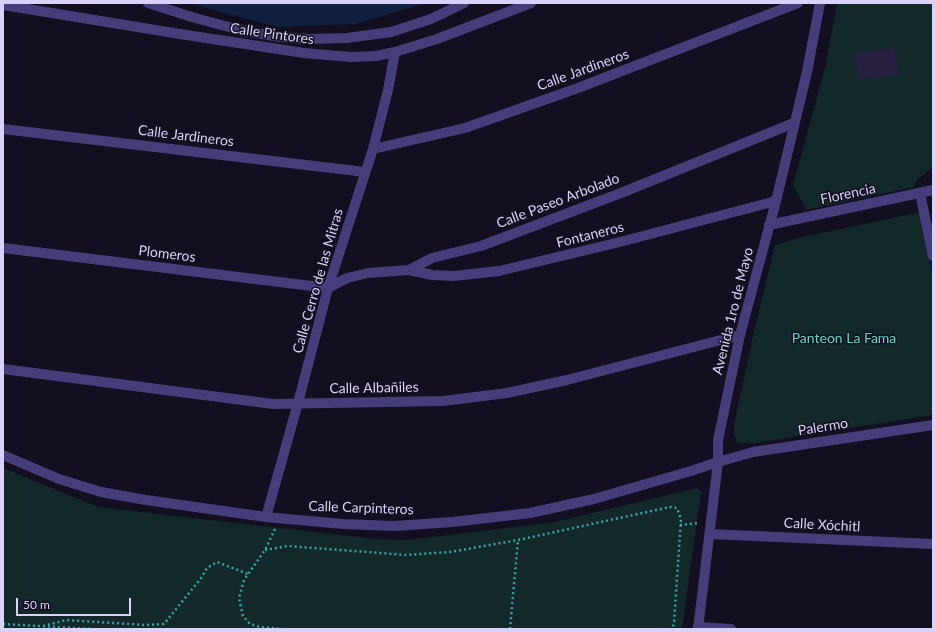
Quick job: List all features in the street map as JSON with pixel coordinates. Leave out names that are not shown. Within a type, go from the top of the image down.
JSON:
[{"type":"street","points":[[148,3],[195,18],[244,31],[280,37],[308,39],[347,38],[391,32],[432,19],[464,3]]},
{"type":"street","name":"Calle Pintores","points":[[3,5],[304,53],[357,57],[376,56],[394,52],[437,39],[531,3]]},
{"type":"street","name":"Calle Jardineros","points":[[373,149],[465,128],[578,88],[798,3]]},
{"type":"street","name":"Avenida 1ro de Mayo","points":[[698,628],[712,522],[718,462],[718,440],[740,335],[776,201],[807,72],[820,3]]},
{"type":"street","name":"Calle Cerro de las Mitras","points":[[266,517],[328,288],[373,149],[388,90],[394,52]]},
{"type":"street","name":"Calle Paseo Arbolado","points":[[328,288],[347,278],[368,273],[409,270],[432,258],[480,246],[621,193],[794,123]]},
{"type":"street","name":"Calle Jardineros","points":[[3,129],[365,172]]},
{"type":"street","name":"Florencia","points":[[769,225],[933,190]]},
{"type":"street","points":[[920,193],[933,256]]},
{"type":"street","name":"Fontaneros","points":[[409,270],[432,275],[454,276],[500,271],[620,242],[776,201]]},
{"type":"street","name":"Plomeros","points":[[3,248],[328,288]]},
{"type":"street","name":"Calle Albañiles","points":[[3,369],[273,404],[443,401],[507,393],[567,380],[740,335]]},
{"type":"street","name":"Palermo","points":[[718,462],[753,452],[933,425]]},
{"type":"street","name":"Calle Carpinteros","points":[[3,455],[59,479],[101,492],[266,517],[343,524],[394,526],[452,522],[530,513],[594,499],[718,462]]},
{"type":"street","name":"Calle Xóchitl","points":[[710,534],[933,544]]},
{"type":"street","points":[[698,628],[731,629]]},
{"type":"path","points":[[265,550],[288,546],[406,555],[450,552],[518,540],[670,507],[677,508],[681,519],[674,623],[672,629]]},
{"type":"path","points":[[281,518],[265,550],[244,580],[239,598],[243,616],[250,624],[260,627],[283,629]]},
{"type":"path","points":[[680,525],[712,522]]},
{"type":"path","points":[[510,629],[518,540]]},
{"type":"path","points":[[43,626],[66,620],[146,625],[164,624],[202,577],[207,568],[218,562],[248,574]]},
{"type":"path","points":[[3,624],[93,629]]},
{"type":"green space","points":[[837,3],[933,3],[933,167],[916,181],[914,187],[806,210],[793,185],[825,68]]},
{"type":"green space","name":"Panteon La Fama","points":[[921,212],[933,278],[933,415],[755,443],[737,443],[734,435],[734,425],[753,336],[775,245],[802,237]]},
{"type":"green space","points":[[3,468],[98,507],[375,539],[407,540],[555,522],[697,488],[701,492],[682,629],[3,629]]},
{"type":"water","points":[[188,3],[427,3],[355,24],[278,27]]},
{"type":"building","points":[[894,47],[899,74],[859,80],[855,54]]}]
